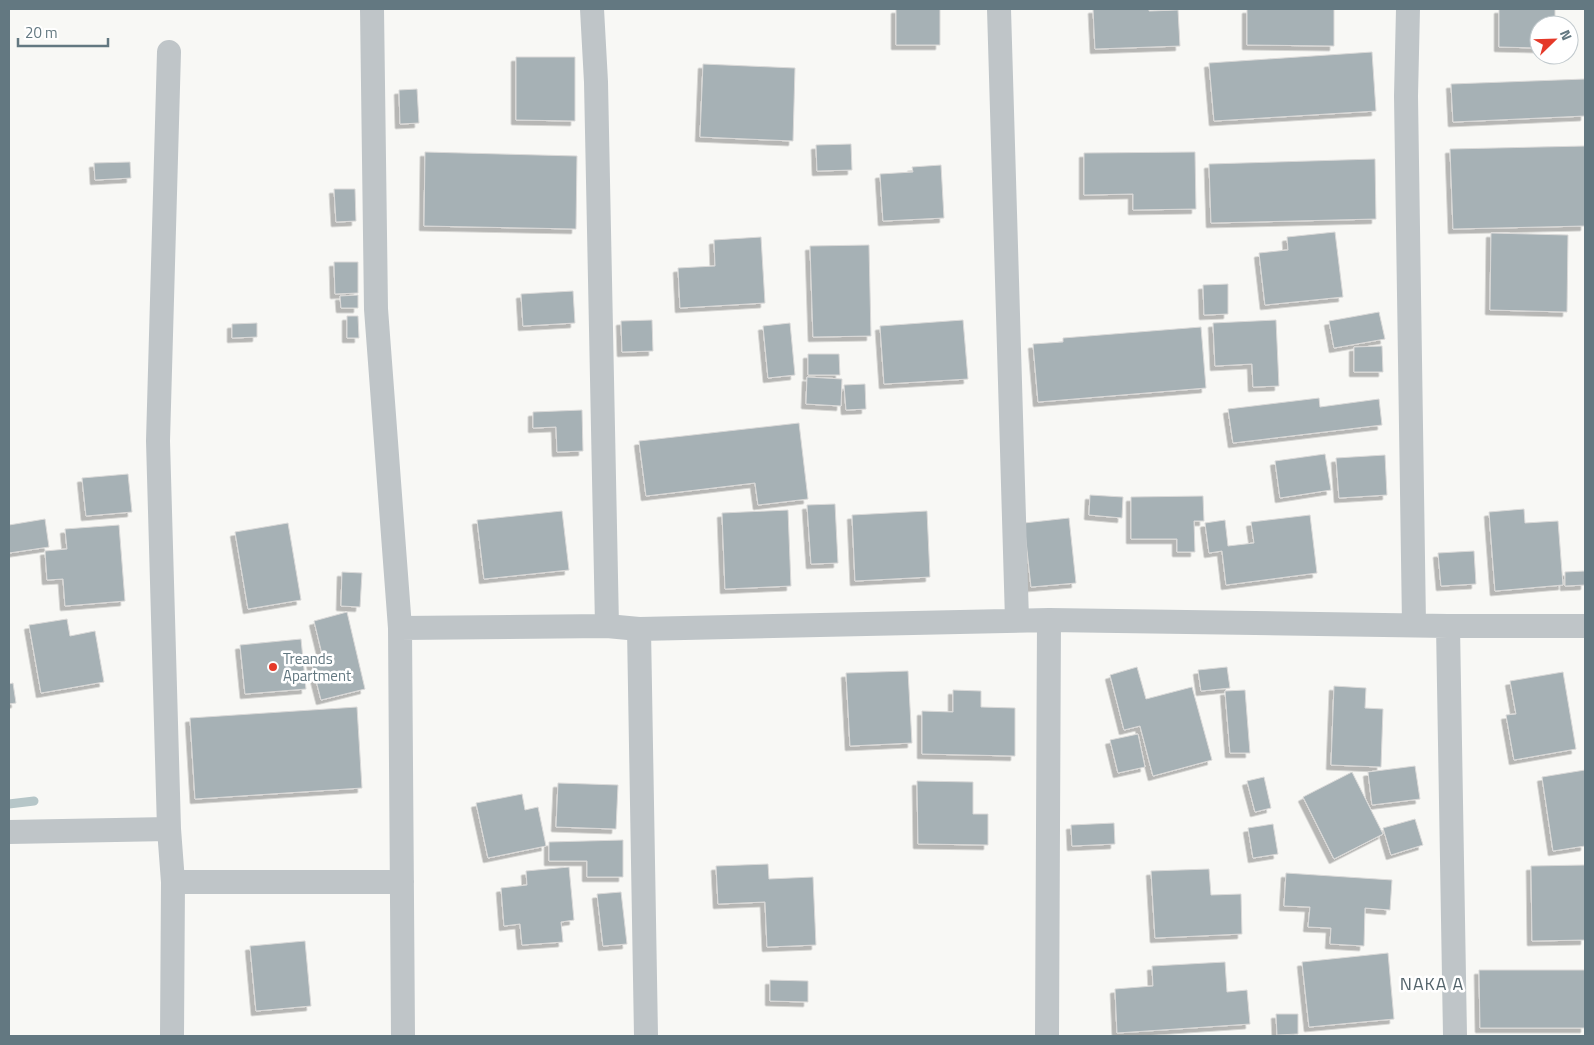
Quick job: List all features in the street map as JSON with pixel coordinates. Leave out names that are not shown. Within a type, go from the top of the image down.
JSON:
[{"type":"street","points":[[372,9],[376,309],[400,628],[403,1036]]},
{"type":"street","points":[[592,9],[596,92],[607,626]]},
{"type":"street","points":[[999,9],[1018,620]]},
{"type":"street","points":[[1408,9],[1406,96],[1414,624]]},
{"type":"street","points":[[169,52],[158,441],[169,829],[173,882],[172,1036]]},
{"type":"street","points":[[400,628],[607,626],[639,629],[1018,620],[1585,626]]},
{"type":"street","points":[[1047,1036],[1049,620]]},
{"type":"street","points":[[1448,626],[1455,1036]]},
{"type":"street","points":[[639,629],[646,1036]]},
{"type":"street","points":[[9,832],[169,829]]},
{"type":"street","points":[[173,882],[402,882]]},
{"type":"building","points":[[896,9],[940,9],[940,45],[896,45]]},
{"type":"building","points":[[1093,9],[1178,10],[1180,46],[1095,49]]},
{"type":"building","points":[[1247,9],[1334,9],[1334,46],[1247,45]]},
{"type":"building","points":[[1499,9],[1555,9],[1555,15],[1529,15],[1529,48],[1499,47]]},
{"type":"building","points":[[1372,52],[1376,111],[1214,121],[1209,63]]},
{"type":"building","points":[[516,57],[575,57],[575,121],[516,120]]},
{"type":"building","points":[[703,64],[795,68],[793,141],[700,137]]},
{"type":"building","points":[[1585,79],[1585,116],[1453,122],[1451,84]]},
{"type":"building","points":[[417,89],[419,123],[400,124],[399,90]]},
{"type":"building","points":[[851,144],[852,170],[817,171],[816,145]]},
{"type":"building","points":[[1585,146],[1585,226],[1453,229],[1450,149]]},
{"type":"building","points":[[425,152],[577,156],[576,229],[424,226]]},
{"type":"building","points":[[1195,152],[1196,209],[1133,210],[1133,194],[1084,195],[1084,153]]},
{"type":"building","points":[[1375,159],[1376,219],[1211,223],[1209,164]]},
{"type":"building","points":[[130,162],[131,178],[95,180],[94,163]]},
{"type":"building","points":[[941,165],[944,218],[883,221],[880,174],[913,172],[912,167]]},
{"type":"building","points":[[334,189],[355,189],[356,221],[336,222]]},
{"type":"building","points":[[1335,232],[1343,297],[1265,305],[1259,253],[1288,250],[1287,237]]},
{"type":"building","points":[[1491,233],[1568,235],[1567,312],[1490,310]]},
{"type":"building","points":[[761,237],[765,303],[680,308],[678,268],[715,266],[714,240]]},
{"type":"building","points":[[869,245],[871,336],[813,337],[810,246]]},
{"type":"building","points":[[334,262],[358,262],[358,293],[335,294]]},
{"type":"building","points":[[1228,284],[1228,314],[1204,315],[1203,285]]},
{"type":"building","points":[[573,291],[575,323],[523,326],[521,294]]},
{"type":"building","points":[[358,295],[358,308],[341,308],[340,296]]},
{"type":"building","points":[[1379,312],[1385,339],[1334,348],[1329,321]]},
{"type":"building","points":[[347,316],[358,316],[359,338],[347,338]]},
{"type":"building","points":[[652,320],[653,351],[622,352],[621,321]]},
{"type":"building","points":[[963,320],[968,379],[884,384],[880,326]]},
{"type":"building","points":[[1276,320],[1279,386],[1253,387],[1252,364],[1215,366],[1213,323]]},
{"type":"building","points":[[257,323],[257,337],[232,338],[232,324]]},
{"type":"building","points":[[790,323],[795,375],[768,378],[763,326]]},
{"type":"building","points":[[1201,327],[1206,388],[1038,402],[1033,344],[1063,342],[1063,338]]},
{"type":"building","points":[[1382,346],[1383,372],[1354,372],[1354,347]]},
{"type":"building","points":[[808,354],[839,354],[840,375],[808,375]]},
{"type":"building","points":[[807,377],[842,379],[841,406],[806,404]]},
{"type":"building","points":[[865,384],[866,409],[846,410],[844,385]]},
{"type":"building","points":[[1319,398],[1320,407],[1379,399],[1382,425],[1233,443],[1228,409]]},
{"type":"building","points":[[582,410],[583,451],[557,452],[556,427],[533,428],[533,412]]},
{"type":"building","points":[[799,423],[808,499],[758,505],[755,483],[646,496],[639,441]]},
{"type":"building","points":[[1325,454],[1331,490],[1280,498],[1275,461]]},
{"type":"building","points":[[1385,455],[1387,495],[1339,498],[1336,458]]},
{"type":"building","points":[[128,474],[132,512],[86,516],[82,478]]},
{"type":"building","points":[[1090,495],[1123,497],[1122,518],[1089,515]]},
{"type":"building","points":[[1203,496],[1204,521],[1194,521],[1195,552],[1177,552],[1177,539],[1131,539],[1131,497]]},
{"type":"building","points":[[835,504],[838,563],[811,564],[807,505]]},
{"type":"building","points":[[1524,509],[1525,523],[1558,521],[1563,585],[1495,591],[1489,512]]},
{"type":"building","points":[[788,510],[791,586],[725,589],[722,513]]},
{"type":"building","points":[[562,511],[569,570],[484,579],[477,520]]},
{"type":"building","points":[[927,511],[930,577],[855,581],[852,515]]},
{"type":"building","points":[[1310,515],[1317,573],[1226,585],[1222,551],[1209,553],[1205,523],[1225,520],[1228,546],[1254,543],[1251,522]]},
{"type":"building","points":[[1069,518],[1076,583],[1031,587],[1024,523]]},
{"type":"building","points":[[45,519],[49,547],[9,553],[9,525]]},
{"type":"building","points":[[288,523],[301,600],[248,609],[235,532]]},
{"type":"building","points":[[119,525],[125,601],[65,606],[63,579],[47,580],[45,551],[67,549],[65,529]]},
{"type":"building","points":[[1474,551],[1476,584],[1441,586],[1438,553]]},
{"type":"building","points":[[1585,571],[1585,585],[1565,586],[1565,572]]},
{"type":"building","points":[[342,572],[362,573],[360,607],[341,606]]},
{"type":"building","points":[[347,612],[365,689],[321,700],[310,657],[322,654],[314,621]]},
{"type":"building","points":[[67,619],[70,636],[95,631],[104,682],[41,693],[29,625]]},
{"type":"building","name":"Treands Apartment","points":[[301,639],[306,689],[245,694],[240,645]]},
{"type":"building","points":[[1137,667],[1146,699],[1192,687],[1212,760],[1153,776],[1140,726],[1124,730],[1110,675]]},
{"type":"building","points":[[1227,667],[1230,688],[1201,691],[1198,670]]},
{"type":"building","points":[[908,671],[912,743],[850,746],[846,673]]},
{"type":"building","points":[[1563,672],[1576,749],[1514,760],[1506,715],[1516,714],[1510,681]]},
{"type":"building","points":[[13,683],[16,703],[9,704],[9,684]]},
{"type":"building","points":[[1334,686],[1366,688],[1365,708],[1383,709],[1381,767],[1331,765]]},
{"type":"building","points":[[953,690],[981,691],[981,707],[1015,708],[1015,756],[922,754],[922,711],[953,712]]},
{"type":"building","points":[[1245,690],[1250,753],[1230,753],[1225,691]]},
{"type":"building","points":[[357,707],[362,788],[195,799],[190,718]]},
{"type":"building","points":[[1138,734],[1145,767],[1118,773],[1110,740]]},
{"type":"building","points":[[1415,766],[1420,799],[1372,805],[1368,772]]},
{"type":"building","points":[[1585,770],[1585,846],[1553,851],[1542,777]]},
{"type":"building","points":[[1352,772],[1383,834],[1334,859],[1303,797]]},
{"type":"building","points":[[1264,777],[1271,808],[1255,812],[1247,781]]},
{"type":"building","points":[[917,781],[973,782],[973,814],[988,814],[988,845],[918,844]]},
{"type":"building","points":[[558,783],[618,785],[616,829],[556,827]]},
{"type":"building","points":[[522,794],[525,810],[538,807],[546,846],[488,858],[476,803]]},
{"type":"building","points":[[1415,819],[1423,845],[1391,855],[1383,828]]},
{"type":"building","points":[[1114,823],[1115,844],[1072,846],[1071,825]]},
{"type":"building","points":[[1273,824],[1278,854],[1253,858],[1248,828]]},
{"type":"building","points":[[623,840],[623,877],[587,877],[587,861],[549,861],[549,842]]},
{"type":"building","points":[[768,864],[769,879],[813,877],[816,945],[767,947],[765,902],[718,904],[716,866]]},
{"type":"building","points":[[1585,865],[1585,940],[1532,941],[1531,866]]},
{"type":"building","points":[[569,867],[574,920],[561,922],[563,942],[522,945],[520,924],[504,926],[501,888],[527,885],[526,871]]},
{"type":"building","points":[[1209,869],[1211,895],[1241,894],[1242,934],[1155,938],[1151,871]]},
{"type":"building","points":[[1286,873],[1392,880],[1390,910],[1365,908],[1364,946],[1330,944],[1331,928],[1308,927],[1310,907],[1284,906]]},
{"type":"building","points":[[621,892],[627,944],[603,946],[597,894]]},
{"type":"building","points":[[305,941],[311,1006],[256,1011],[250,946]]},
{"type":"building","points":[[1388,953],[1394,1019],[1309,1027],[1302,962]]},
{"type":"building","points":[[1225,962],[1227,992],[1247,990],[1250,1024],[1117,1033],[1115,989],[1153,986],[1152,966]]},
{"type":"building","points":[[1479,970],[1585,970],[1585,1028],[1480,1028]]},
{"type":"building","points":[[770,980],[808,981],[808,1002],[770,1001]]},
{"type":"building","points":[[1276,1014],[1298,1014],[1298,1034],[1277,1035]]},
{"type":"waterway","points":[[9,804],[34,801]]},
{"type":"place","name":"Treands Apartment","points":[[273,667]]},
{"type":"district","name":"NAKA A","points":[[1432,983]]}]
